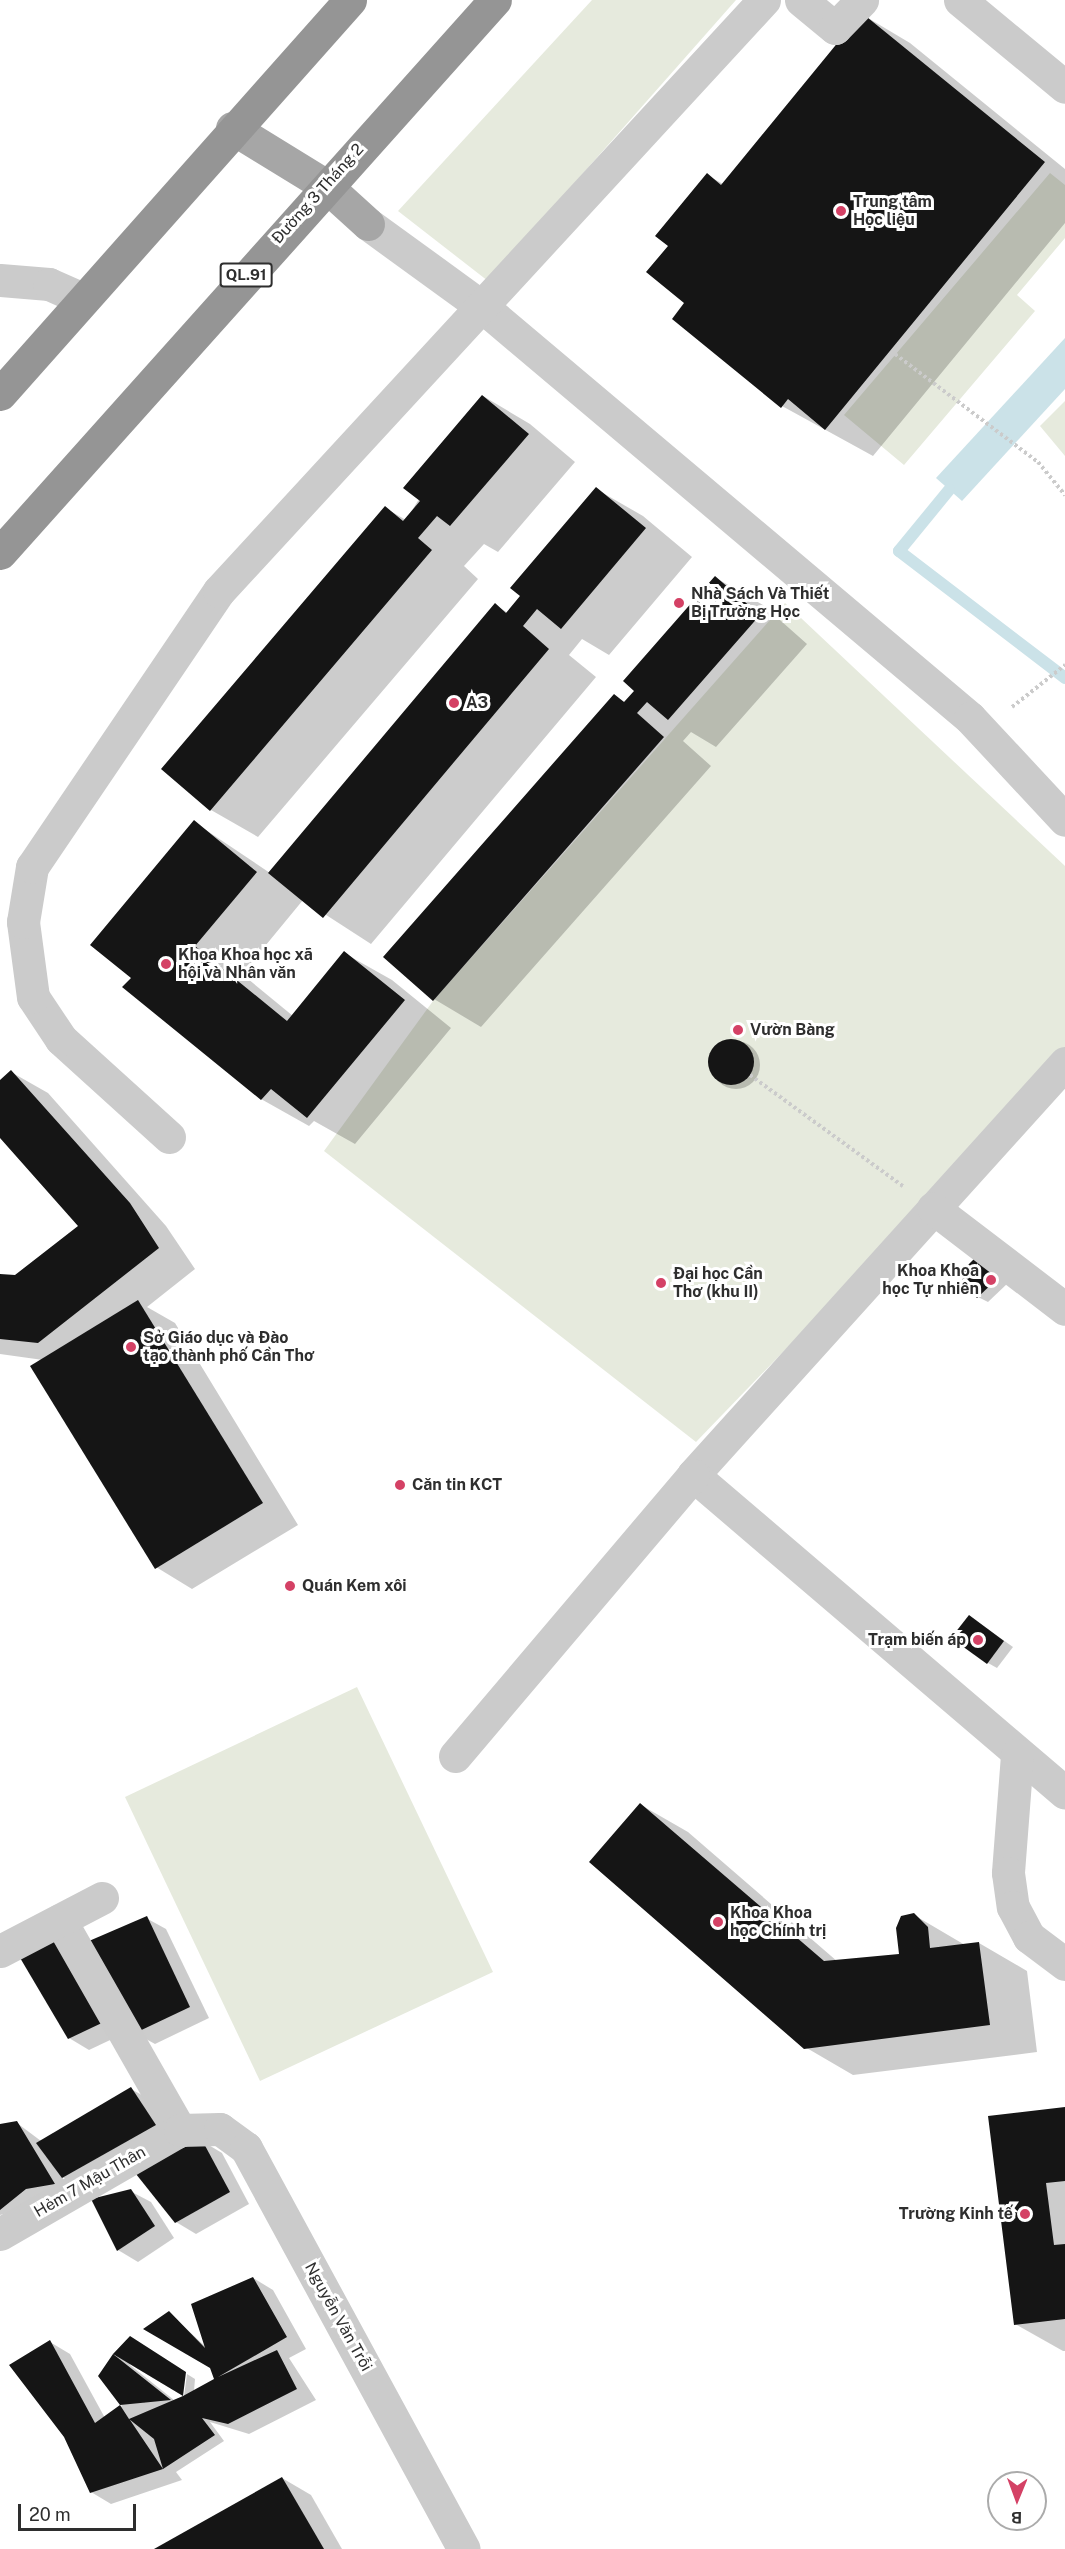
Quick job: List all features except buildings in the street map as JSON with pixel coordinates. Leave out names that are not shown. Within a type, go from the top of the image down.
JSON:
[{"type":"highway","points":[[0,394],[232,128],[350,0]]},
{"type":"highway","name":"Đường 3 Tháng 2","points":[[0,553],[325,185],[495,0]]},
{"type":"main road","points":[[232,128],[325,185],[368,224]]},
{"type":"street","points":[[169,1137],[61,1039],[33,997],[23,922],[32,867],[219,591],[484,309],[764,0]]},
{"type":"street","points":[[801,0],[835,28],[862,0]]},
{"type":"street","points":[[960,0],[1065,87]]},
{"type":"street","points":[[368,224],[484,309],[982,731],[1065,820]]},
{"type":"street","points":[[0,280],[49,284],[82,299]]},
{"type":"street","points":[[455,1756],[693,1475],[1065,1063]]},
{"type":"street","points":[[933,1208],[1065,1310]]},
{"type":"street","points":[[693,1475],[1017,1755],[1065,1793]]},
{"type":"street","points":[[1017,1755],[1008,1873],[1013,1908],[1029,1937],[1065,1964]]},
{"type":"street","points":[[0,1951],[102,1898]]},
{"type":"street","points":[[60,1920],[180,2130]]},
{"type":"street","name":"Nguyễn Văn Trỗi","points":[[180,2130],[220,2129],[246,2148],[453,2545]]},
{"type":"street","name":"Hẻm 7 Mậu Thân","points":[[0,2234],[180,2130]]},
{"type":"path","points":[[896,354],[1023,451],[1065,495]]},
{"type":"path","points":[[982,731],[1065,665]]},
{"type":"path","points":[[750,1075],[933,1208]]},
{"type":"shaded area","points":[[592,0],[736,0],[488,281],[398,211]]},
{"type":"shaded area","points":[[1050,173],[1065,185],[1065,238],[1017,295],[1035,311],[904,465],[844,415]]},
{"type":"shaded area","points":[[1065,401],[1065,456],[1040,426]]},
{"type":"shaded area","name":"Vườn Bàng","points":[[785,603],[1065,866],[1065,1060],[696,1442],[324,1151],[433,1001]]},
{"type":"shaded area","points":[[357,1687],[493,1972],[260,2081],[125,1797]]},
{"type":"water","points":[[1065,338],[1065,389],[962,501],[936,478]]},
{"type":"waterway","points":[[949,490],[899,551],[1065,678]]},
{"type":"place","name":"Trung tâm Học liệu","points":[[841,211]]},
{"type":"place","name":"Nhà Sách Và Thiết Bị Trường Học","points":[[679,603]]},
{"type":"place","name":"A3","points":[[454,703]]},
{"type":"place","name":"Khoa Khoa học xã hội và Nhân văn","points":[[166,964]]},
{"type":"place","name":"Vườn Bàng","points":[[738,1030]]},
{"type":"place","name":"Khoa Khoa học Tự nhiên","points":[[991,1280]]},
{"type":"place","name":"Đại học Cần Thơ (khu II)","points":[[661,1283]]},
{"type":"place","name":"Sở Giáo dục và Đào tạo thành phố Cần Thơ","points":[[131,1347]]},
{"type":"place","name":"Căn tin KCT","points":[[400,1485]]},
{"type":"place","name":"Quán Kem xôi","points":[[290,1586]]},
{"type":"place","name":"Trạm biến áp","points":[[978,1640]]},
{"type":"place","name":"Khoa Khoa học Chính trị","points":[[718,1922]]},
{"type":"place","name":"Trường Kinh tế","points":[[1025,2214]]}]
